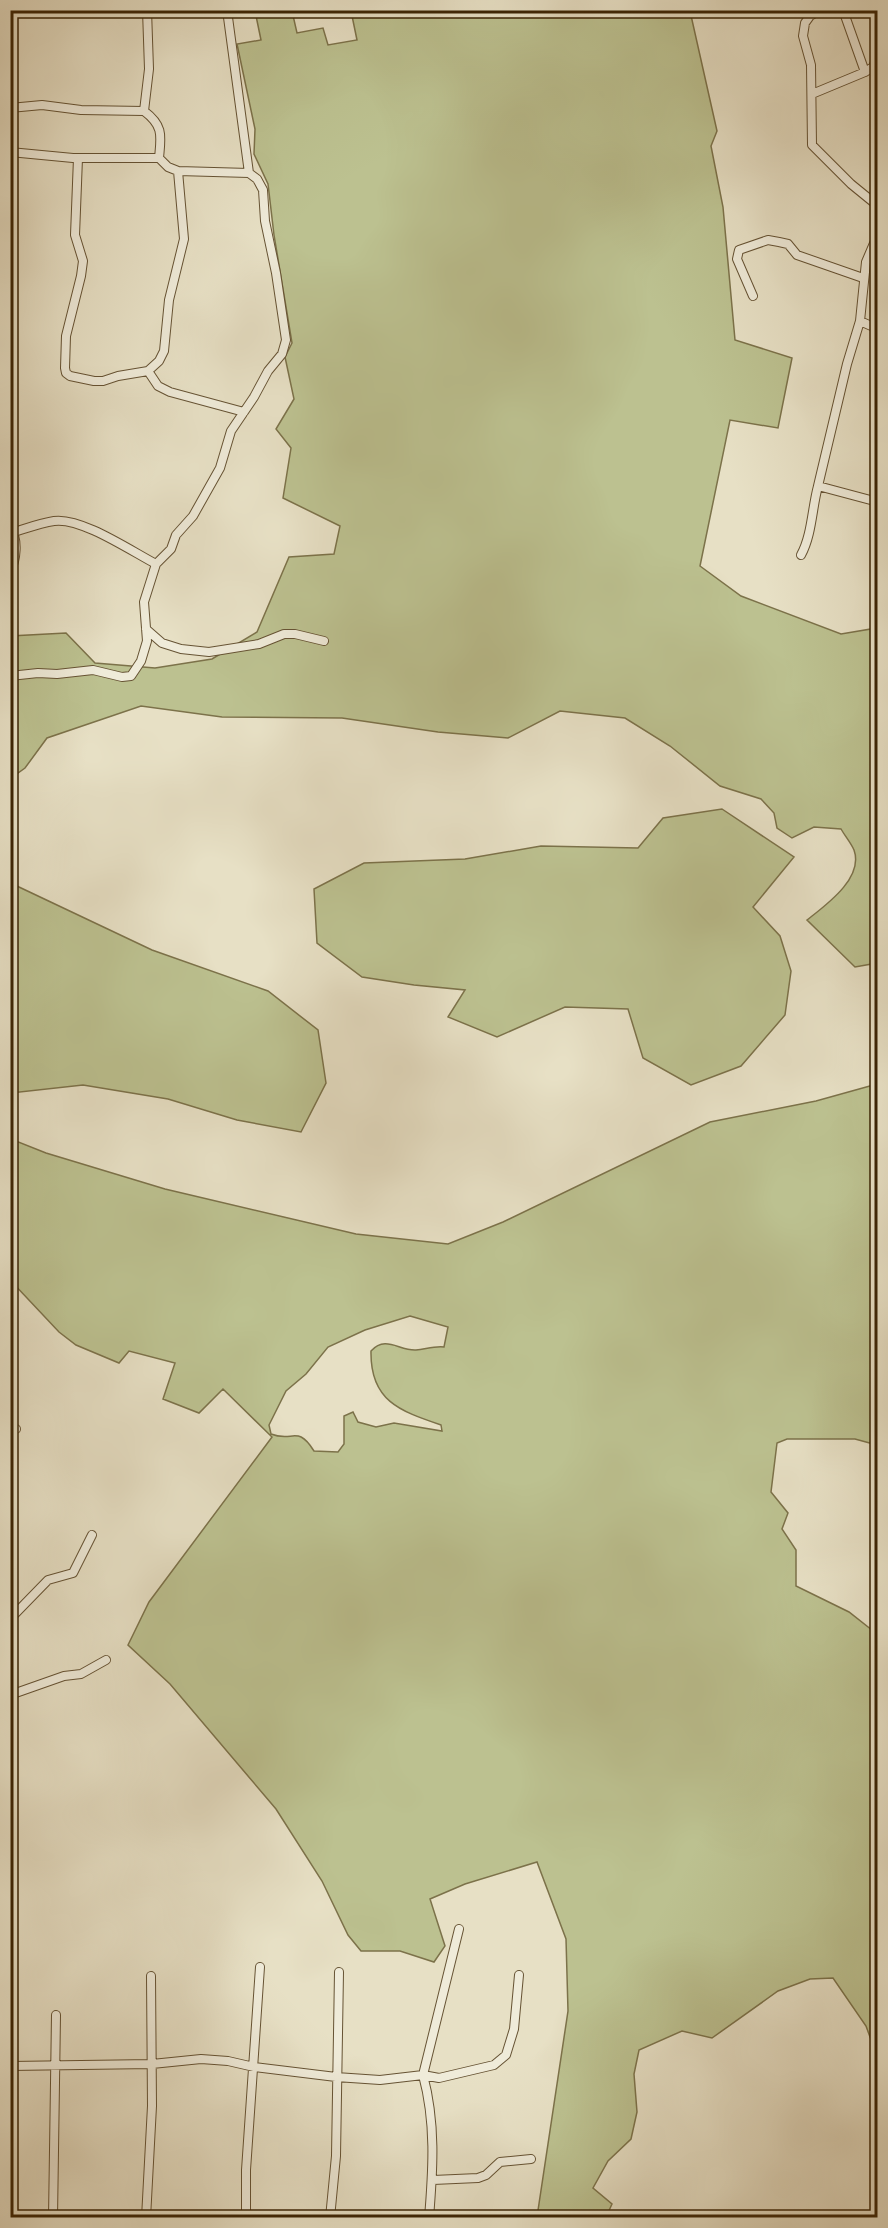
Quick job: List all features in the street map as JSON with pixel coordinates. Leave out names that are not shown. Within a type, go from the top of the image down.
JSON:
[{"type":"street","points":[[10,34],[14,10]]},
{"type":"street","points":[[147,10],[149,69],[143,104],[144,111],[161,133],[159,159]]},
{"type":"street","points":[[227,10],[249,173]]},
{"type":"street","points":[[820,10],[810,16],[805,23],[803,36],[811,65],[812,145],[851,184],[878,206]]},
{"type":"street","points":[[843,10],[866,72]]},
{"type":"street","points":[[812,94],[866,72],[873,67],[878,56]]},
{"type":"street","points":[[10,108],[42,105],[81,110],[144,111]]},
{"type":"street","points":[[10,152],[78,158],[159,159],[168,167],[178,171],[249,173],[257,179],[263,190],[265,221],[286,340],[282,354],[268,371],[231,431],[220,468],[193,516],[176,536],[171,549],[156,564],[144,602],[147,641],[141,661],[130,676],[122,677],[93,670],[10,676]]},
{"type":"street","points":[[78,158],[75,235],[83,261],[66,336],[64,354],[66,373],[70,376],[103,381],[148,370],[159,361],[164,351],[170,300],[184,238],[178,171]]},
{"type":"street","points":[[801,555],[811,525],[812,511],[847,364],[860,321],[862,278],[878,234]]},
{"type":"street","points":[[753,297],[737,259],[739,250],[768,240],[788,244],[797,255],[862,278]]},
{"type":"street","points":[[860,321],[878,329]]},
{"type":"street","points":[[148,370],[158,386],[170,392],[244,412]]},
{"type":"street","points":[[818,486],[878,502]]},
{"type":"street","points":[[10,573],[16,552],[12,530],[56,520],[77,524],[100,533],[156,564]]},
{"type":"street","points":[[146,629],[162,643],[181,649],[209,652],[260,645],[284,634],[295,634],[324,641]]},
{"type":"street","points":[[10,1619],[48,1580],[73,1573],[92,1535]]},
{"type":"street","points":[[10,1695],[64,1676],[81,1674],[106,1660]]},
{"type":"street","points":[[429,2217],[433,2180],[433,2127],[423,2076],[459,1929]]},
{"type":"street","points":[[246,2217],[246,2170],[260,1967]]},
{"type":"street","points":[[330,2217],[336,2156],[339,1972]]},
{"type":"street","points":[[10,2066],[152,2064],[201,2059],[336,2078],[380,2080],[423,2076],[439,2078],[495,2065],[506,2055],[514,2029],[519,1975]]},
{"type":"street","points":[[146,2217],[151,2138],[151,1976]]},
{"type":"street","points":[[53,2217],[56,2015]]},
{"type":"street","points":[[433,2180],[478,2178],[486,2175],[500,2162],[531,2159]]},
{"type":"green space","points":[[255,11],[292,11],[297,33],[323,28],[328,45],[357,40],[351,11],[690,11],[717,131],[711,146],[723,207],[735,340],[792,358],[778,428],[730,420],[700,566],[741,596],[841,634],[877,628],[877,963],[855,967],[807,920],[833,899],[854,871],[856,860],[854,850],[841,829],[814,827],[792,838],[777,828],[774,813],[761,799],[720,786],[670,746],[625,718],[560,711],[508,738],[438,732],[342,718],[222,717],[141,706],[47,738],[25,768],[11,778],[10,636],[66,633],[95,663],[155,668],[212,659],[257,632],[289,557],[334,554],[340,526],[283,498],[291,448],[276,429],[294,399],[285,357],[292,343],[268,184],[254,154],[255,129],[237,44],[261,40]]},
{"type":"green space","points":[[722,809],[794,857],[753,907],[780,936],[791,971],[785,1015],[741,1066],[691,1085],[643,1058],[628,1009],[565,1007],[497,1037],[448,1017],[465,990],[362,977],[317,943],[314,889],[364,863],[465,859],[541,846],[638,848],[663,818]]},
{"type":"green space","points":[[10,881],[152,950],[268,991],[318,1030],[326,1083],[301,1132],[237,1120],[168,1099],[83,1085],[11,1093]]},
{"type":"green space","points":[[877,1084],[877,1445],[855,1439],[787,1439],[777,1443],[771,1492],[788,1513],[782,1529],[796,1550],[796,1586],[849,1612],[877,1634],[877,2056],[866,2026],[833,1978],[810,1979],[778,1991],[712,2038],[682,2031],[639,2050],[634,2074],[637,2112],[631,2139],[608,2161],[593,2188],[612,2204],[606,2217],[537,2217],[568,2011],[566,1939],[537,1862],[465,1884],[430,1899],[445,1946],[434,1962],[400,1951],[361,1951],[348,1935],[322,1881],[276,1809],[170,1684],[128,1645],[149,1602],[272,1437],[223,1389],[199,1413],[163,1399],[175,1363],[129,1351],[119,1363],[76,1345],[59,1332],[11,1281],[11,1139],[46,1153],[165,1189],[356,1234],[448,1244],[503,1222],[710,1122],[816,1101]],"holes":[[[410,1316],[448,1327],[444,1347],[410,1350],[382,1344],[371,1351],[372,1368],[382,1393],[401,1409],[441,1425],[442,1431],[394,1423],[376,1427],[358,1422],[353,1412],[344,1416],[344,1444],[338,1452],[314,1451],[299,1436],[285,1437],[271,1434],[269,1425],[286,1391],[306,1374],[328,1347],[365,1330]]]}]
